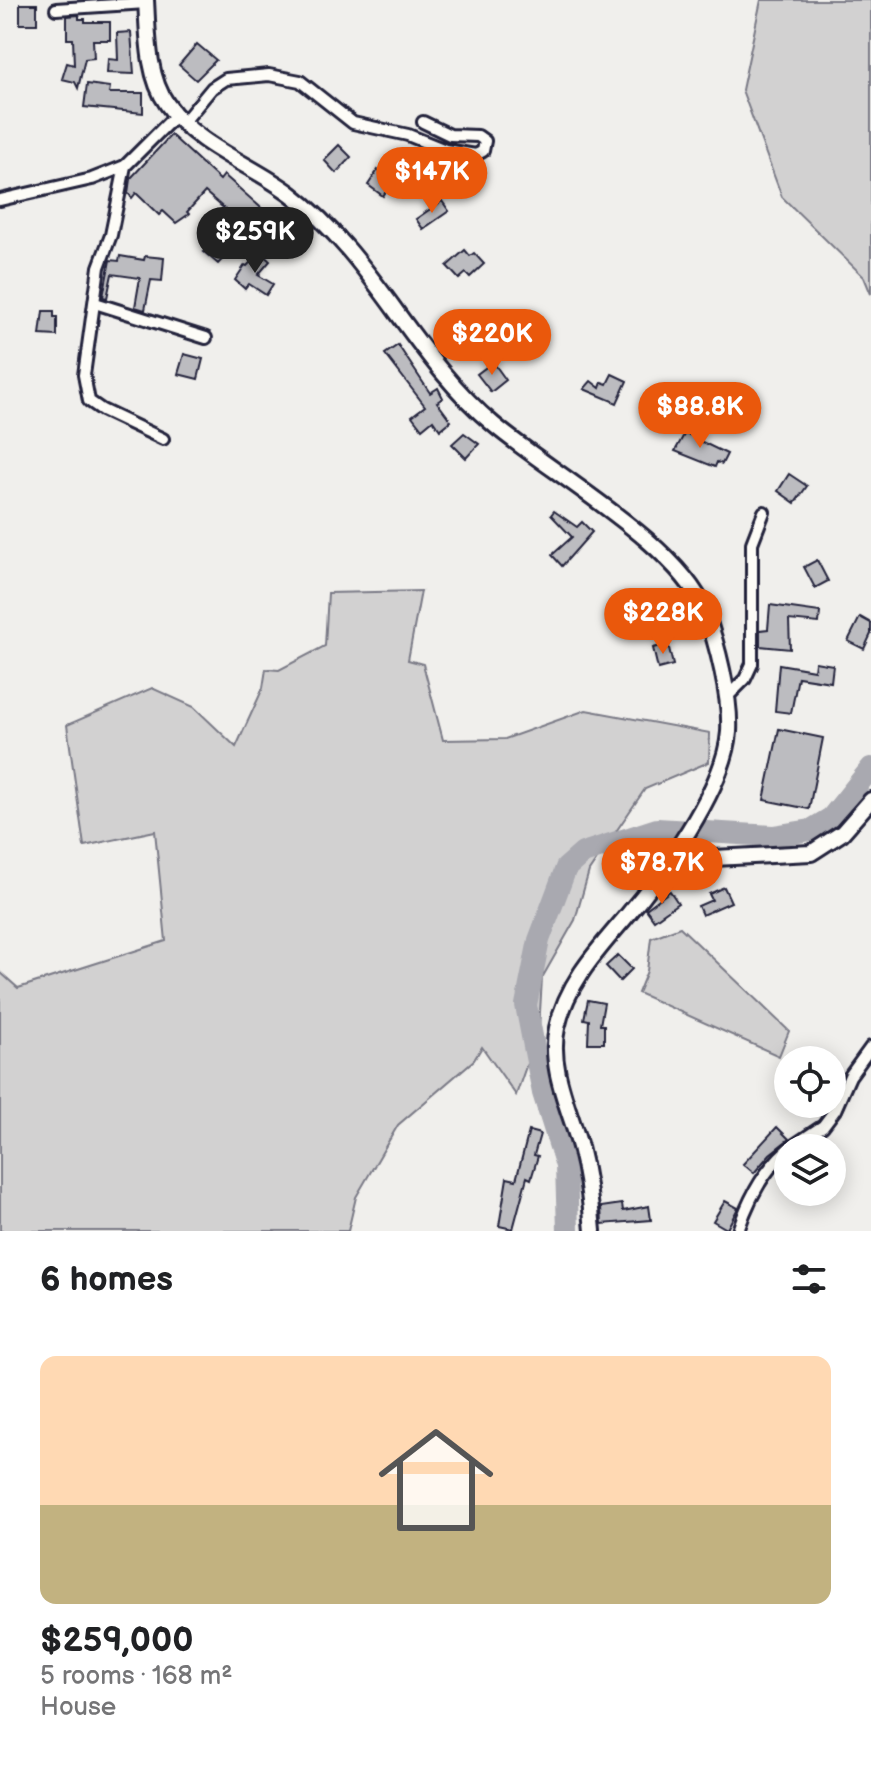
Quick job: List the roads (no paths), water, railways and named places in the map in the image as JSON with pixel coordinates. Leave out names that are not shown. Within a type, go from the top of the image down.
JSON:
[{"type":"main road","points":[[146,1],[154,77],[162,95],[180,119],[227,154],[266,176],[321,219],[371,277],[447,381],[491,422],[581,488],[677,570],[695,591],[704,608],[726,698],[729,730],[725,755],[695,819],[660,875],[579,973],[556,1032],[559,1074],[581,1151],[593,1231]]},
{"type":"main road","points":[[660,875],[714,858],[811,853],[827,846],[842,833],[871,800]]},
{"type":"street","points":[[56,9],[146,1]]},
{"type":"street","points":[[0,200],[92,179],[125,166],[226,79],[269,75],[300,81],[353,123],[408,135],[445,150],[476,155],[483,151],[485,141],[478,136],[450,135],[423,122]]},
{"type":"street","points":[[125,166],[111,235],[99,267],[84,375],[89,401],[163,439]]},
{"type":"street","points":[[95,303],[206,338]]},
{"type":"street","points":[[726,698],[749,673],[752,664],[752,543],[764,512]]},
{"type":"street","points":[[811,1134],[823,1126],[835,1110],[850,1076],[871,1047]]},
{"type":"street","points":[[738,1231],[745,1207],[765,1173],[774,1164]]},
{"type":"waterway","points":[[568,1231],[566,1166],[543,1093],[526,1005],[539,940],[566,868],[583,853],[657,829],[773,836],[811,830],[831,818],[871,768]]}]
